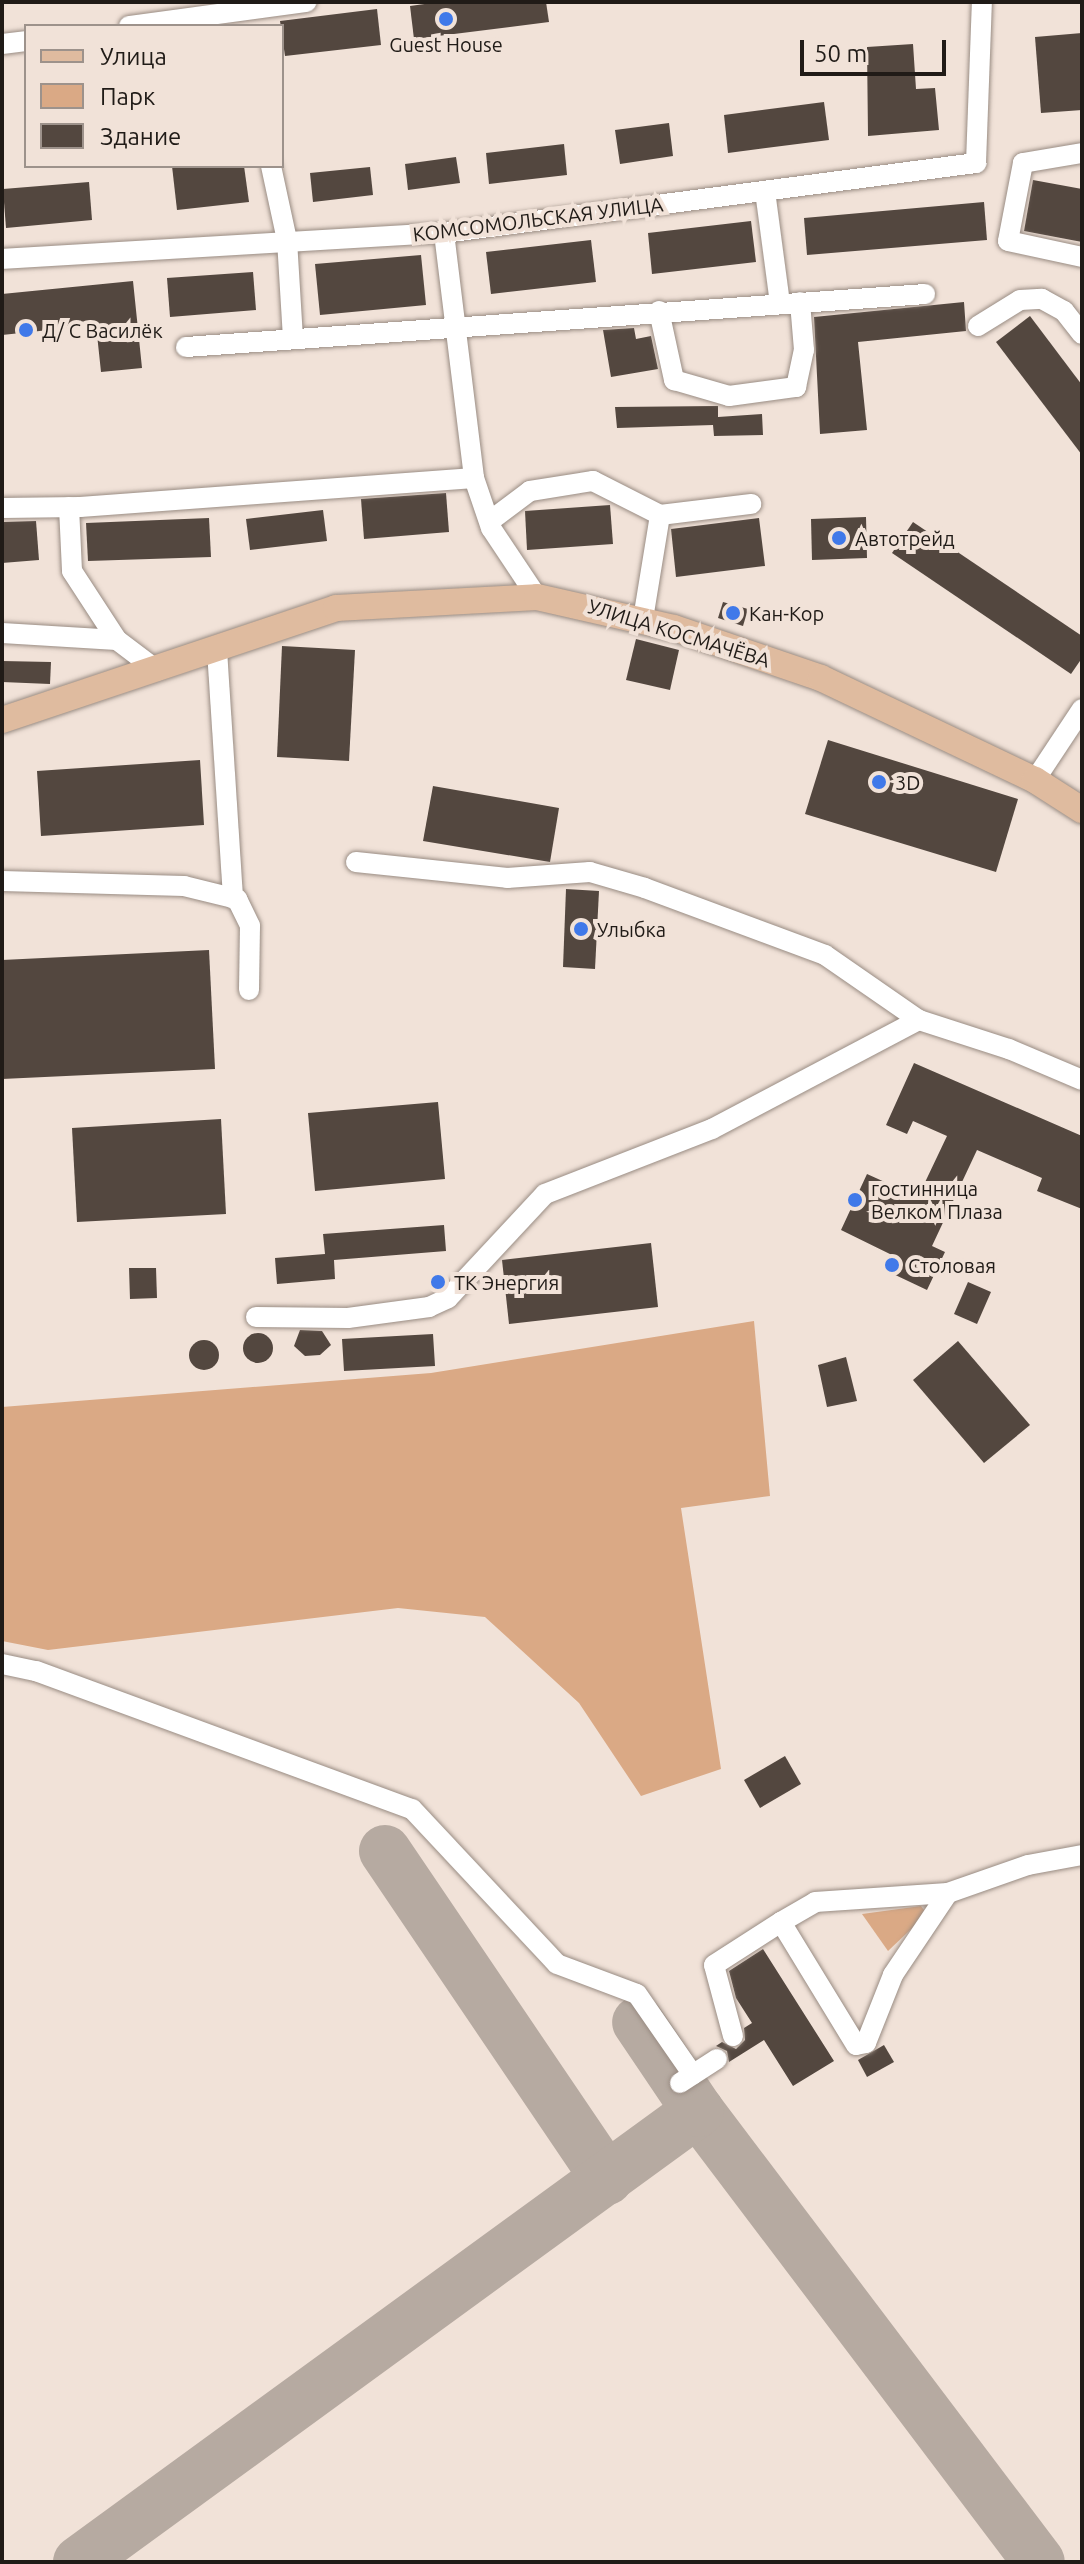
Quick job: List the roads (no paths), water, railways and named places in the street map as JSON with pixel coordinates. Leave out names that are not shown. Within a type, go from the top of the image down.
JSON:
[{"type":"main road","name":"УЛИЦА КОСМАЧЁВА","points":[[2,720],[158,671],[336,608],[537,597],[643,619],[821,678],[1035,780],[1082,810]]},
{"type":"street","points":[[147,24],[246,13],[306,2]]},
{"type":"street","name":"КОМСОМОЛЬСКАЯ УЛИЦА","points":[[2,259],[444,233],[976,163],[982,2]]},
{"type":"street","points":[[2,44],[24,41]]},
{"type":"street","points":[[1082,153],[1023,163],[1008,241],[1082,257]]},
{"type":"street","points":[[271,168],[287,240],[293,339]]},
{"type":"street","points":[[659,311],[674,380],[729,396],[796,387],[804,350],[790,303],[765,191]]},
{"type":"street","points":[[444,233],[474,478],[490,521],[537,597]]},
{"type":"street","points":[[186,347],[454,325],[925,294]]},
{"type":"street","points":[[978,326],[1020,300],[1042,299],[1079,327]]},
{"type":"street","points":[[2,508],[69,507],[474,478]]},
{"type":"street","points":[[490,521],[530,491],[593,481],[660,515],[751,504]]},
{"type":"street","points":[[69,507],[72,571],[117,640],[158,671]]},
{"type":"street","points":[[643,619],[660,515]]},
{"type":"street","points":[[2,633],[117,640]]},
{"type":"street","points":[[217,650],[233,898],[250,926],[249,990]]},
{"type":"street","points":[[1035,780],[1082,709]]},
{"type":"street","points":[[356,862],[507,878],[590,872],[825,955],[919,1020],[1009,1049],[1082,1080]]},
{"type":"street","points":[[2,881],[184,886],[233,898]]},
{"type":"street","points":[[256,1317],[348,1318],[429,1307],[448,1298],[545,1194],[712,1129],[919,1020]]},
{"type":"street","points":[[2,1664],[36,1671],[412,1809],[557,1964],[637,1994],[687,2079],[717,2059]]},
{"type":"street","points":[[733,2036],[714,1965],[815,1902],[948,1893],[1028,1865],[1082,1855]]},
{"type":"street","points":[[781,1922],[856,2045],[864,2046],[893,1975],[948,1893]]},
{"type":"place","name":"Guest House","points":[[446,19]]},
{"type":"place","name":"Д/ С Василёк","points":[[26,330]]},
{"type":"place","name":"Автотрейд","points":[[839,538]]},
{"type":"place","name":"Кан-Кор","points":[[733,613]]},
{"type":"place","name":"3D","points":[[879,782]]},
{"type":"place","name":"Улыбка","points":[[581,929]]},
{"type":"place","name":"гостинница Велком Плаза","points":[[855,1200]]},
{"type":"place","name":"Столовая","points":[[892,1265]]},
{"type":"place","name":"ТК Энергия","points":[[438,1282]]}]
